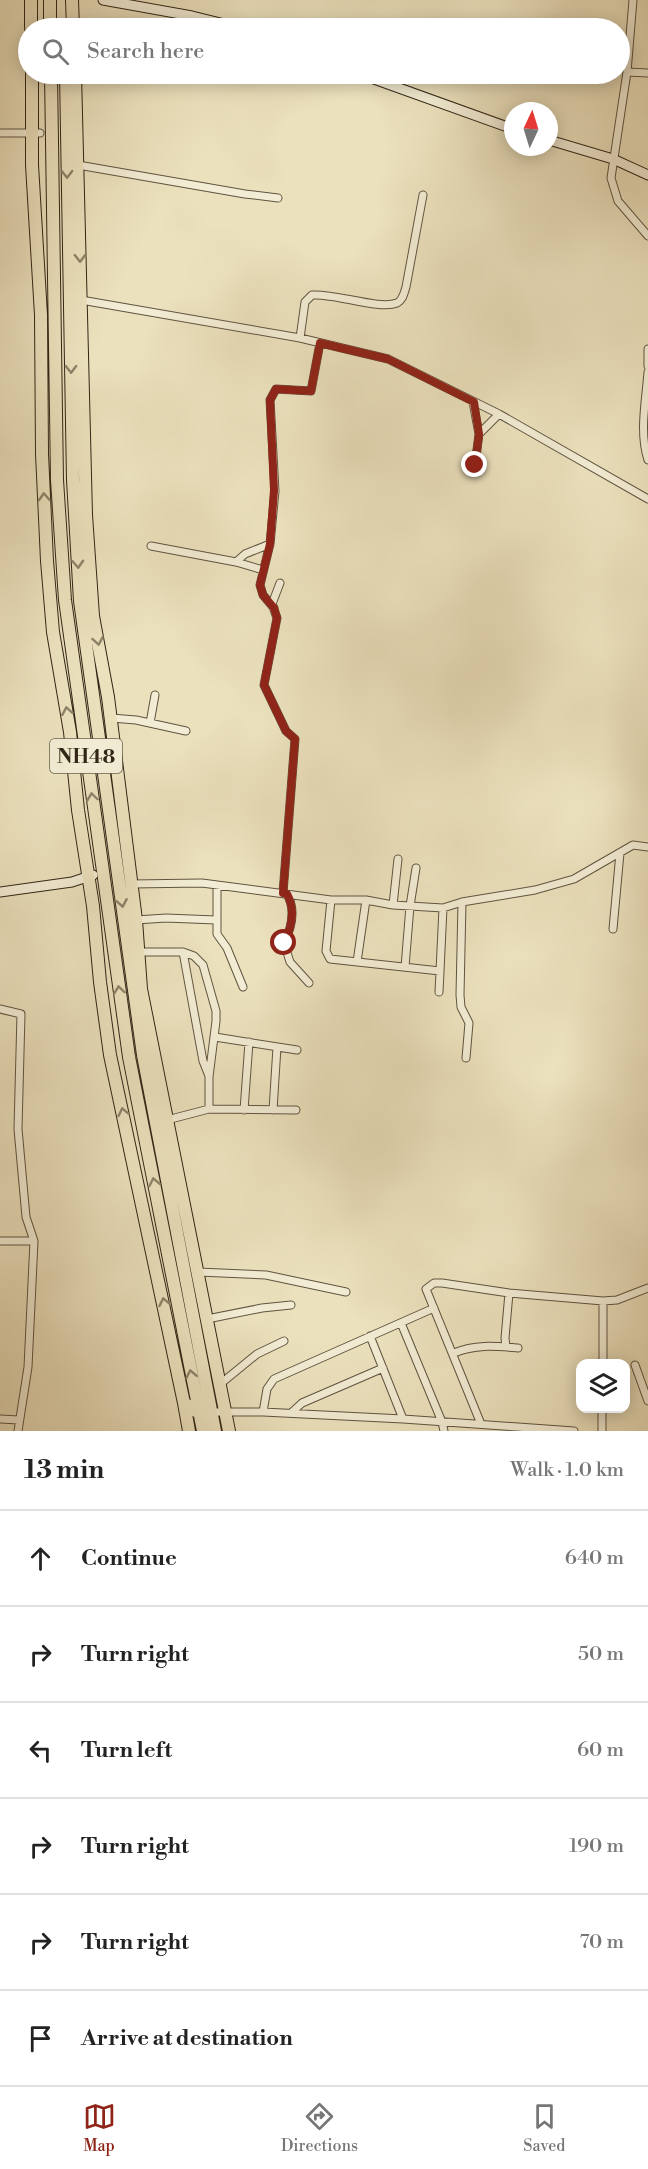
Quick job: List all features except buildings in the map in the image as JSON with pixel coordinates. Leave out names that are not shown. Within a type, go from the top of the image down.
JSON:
[{"type":"highway","points":[[31,0],[31,18]]},
{"type":"highway","points":[[50,0],[50,18]]},
{"type":"highway","points":[[64,0],[65,18]]},
{"type":"highway","points":[[72,0],[73,18]]},
{"type":"highway","points":[[33,84],[36,133],[42,466],[46,561],[53,632],[70,732],[78,810],[91,876],[100,982],[110,1055],[189,1431]]},
{"type":"highway","name":"NH48","points":[[51,84],[57,480],[65,600],[129,1057],[212,1412],[203,1431]]},
{"type":"highway","name":"NH48","points":[[66,84],[73,480],[80,601],[142,1055],[215,1431]]},
{"type":"highway","points":[[75,84],[74,133],[78,165],[86,515],[93,616],[111,718],[128,876],[136,920],[141,989],[219,1385],[212,1412]]},
{"type":"highway","points":[[41,353],[55,353]]},
{"type":"highway","points":[[184,1403],[212,1412],[229,1431]]},
{"type":"street","points":[[103,0],[200,18]]},
{"type":"street","points":[[630,36],[633,0]]},
{"type":"street","points":[[630,72],[648,73]]},
{"type":"street","points":[[388,84],[504,126]]},
{"type":"street","points":[[625,84],[611,178],[618,201],[648,236]]},
{"type":"street","points":[[0,133],[36,133]]},
{"type":"street","points":[[558,143],[613,159],[648,176]]},
{"type":"street","points":[[78,165],[278,198]]},
{"type":"street","points":[[300,338],[305,302],[312,295],[382,304],[396,303],[400,300],[406,287],[423,195]]},
{"type":"street","points":[[81,300],[300,338],[388,359],[499,414],[648,499]]},
{"type":"street","points":[[274,608],[263,595],[260,585],[270,544],[274,490],[270,400],[276,389],[311,391],[320,343]]},
{"type":"street","points":[[648,349],[648,366]]},
{"type":"street","points":[[648,372],[643,441],[648,460]]},
{"type":"street","points":[[474,402],[479,434],[475,465]]},
{"type":"street","points":[[479,434],[499,414]]},
{"type":"street","points":[[236,562],[245,554],[270,544]]},
{"type":"street","points":[[151,546],[236,562],[263,570]]},
{"type":"street","points":[[280,583],[272,604],[277,618],[264,685],[286,731],[295,739],[285,894],[294,906],[289,932],[284,943],[290,962],[309,983]]},
{"type":"street","points":[[150,723],[155,695]]},
{"type":"street","points":[[111,718],[186,731]]},
{"type":"street","points":[[128,876],[331,900],[366,900],[393,905],[443,908],[462,902],[536,890],[574,879],[633,845],[648,847]]},
{"type":"street","points":[[613,929],[620,853]]},
{"type":"street","points":[[393,905],[398,859]]},
{"type":"street","points":[[405,967],[416,868]]},
{"type":"street","points":[[0,892],[72,882],[91,876]]},
{"type":"street","points":[[217,885],[217,934],[227,948],[243,987]]},
{"type":"street","points":[[331,900],[326,951],[330,959],[440,971]]},
{"type":"street","points":[[357,962],[366,900]]},
{"type":"street","points":[[462,902],[460,995],[461,1007],[469,1023],[466,1058]]},
{"type":"street","points":[[439,992],[443,908]]},
{"type":"street","points":[[136,920],[166,918],[216,920]]},
{"type":"street","points":[[139,952],[183,952],[194,956],[203,965],[216,1011],[216,1037],[209,1077],[209,1109]]},
{"type":"street","points":[[183,952],[203,1061],[209,1077]]},
{"type":"street","points":[[0,1009],[21,1014],[18,1130],[27,1217],[34,1241],[28,1367],[18,1431]]},
{"type":"street","points":[[216,1037],[297,1050]]},
{"type":"street","points":[[244,1110],[249,1042]]},
{"type":"street","points":[[273,1110],[277,1047]]},
{"type":"street","points":[[167,1120],[209,1109],[296,1110]]},
{"type":"street","points":[[0,1241],[34,1241]]},
{"type":"street","points":[[198,1272],[266,1275],[346,1292]]},
{"type":"street","points":[[481,1424],[426,1289],[434,1283],[509,1293],[603,1301],[617,1300],[648,1288]]},
{"type":"street","points":[[506,1347],[509,1293]]},
{"type":"street","points":[[603,1301],[603,1359]]},
{"type":"street","points":[[207,1319],[262,1308],[291,1305]]},
{"type":"street","points":[[263,1412],[267,1389],[274,1379],[434,1308]]},
{"type":"street","points":[[401,1323],[444,1431]]},
{"type":"street","points":[[370,1336],[403,1419]]},
{"type":"street","points":[[219,1385],[257,1354],[284,1341]]},
{"type":"street","points":[[454,1353],[480,1346],[518,1348]]},
{"type":"street","points":[[635,1365],[648,1401]]},
{"type":"street","points":[[291,1413],[302,1403],[382,1368]]},
{"type":"street","points":[[212,1412],[291,1413],[574,1431]]},
{"type":"street","points":[[602,1413],[602,1431]]},
{"type":"street","points":[[0,1419],[19,1420]]},
{"type":"route","points":[[284,943],[289,932],[294,906],[287,894],[283,893],[295,739],[286,731],[280,714],[264,685],[277,618],[274,608],[263,595],[260,585],[270,544],[274,490],[270,400],[276,389],[311,391],[320,343],[388,359],[474,402],[479,434],[475,465]]}]
